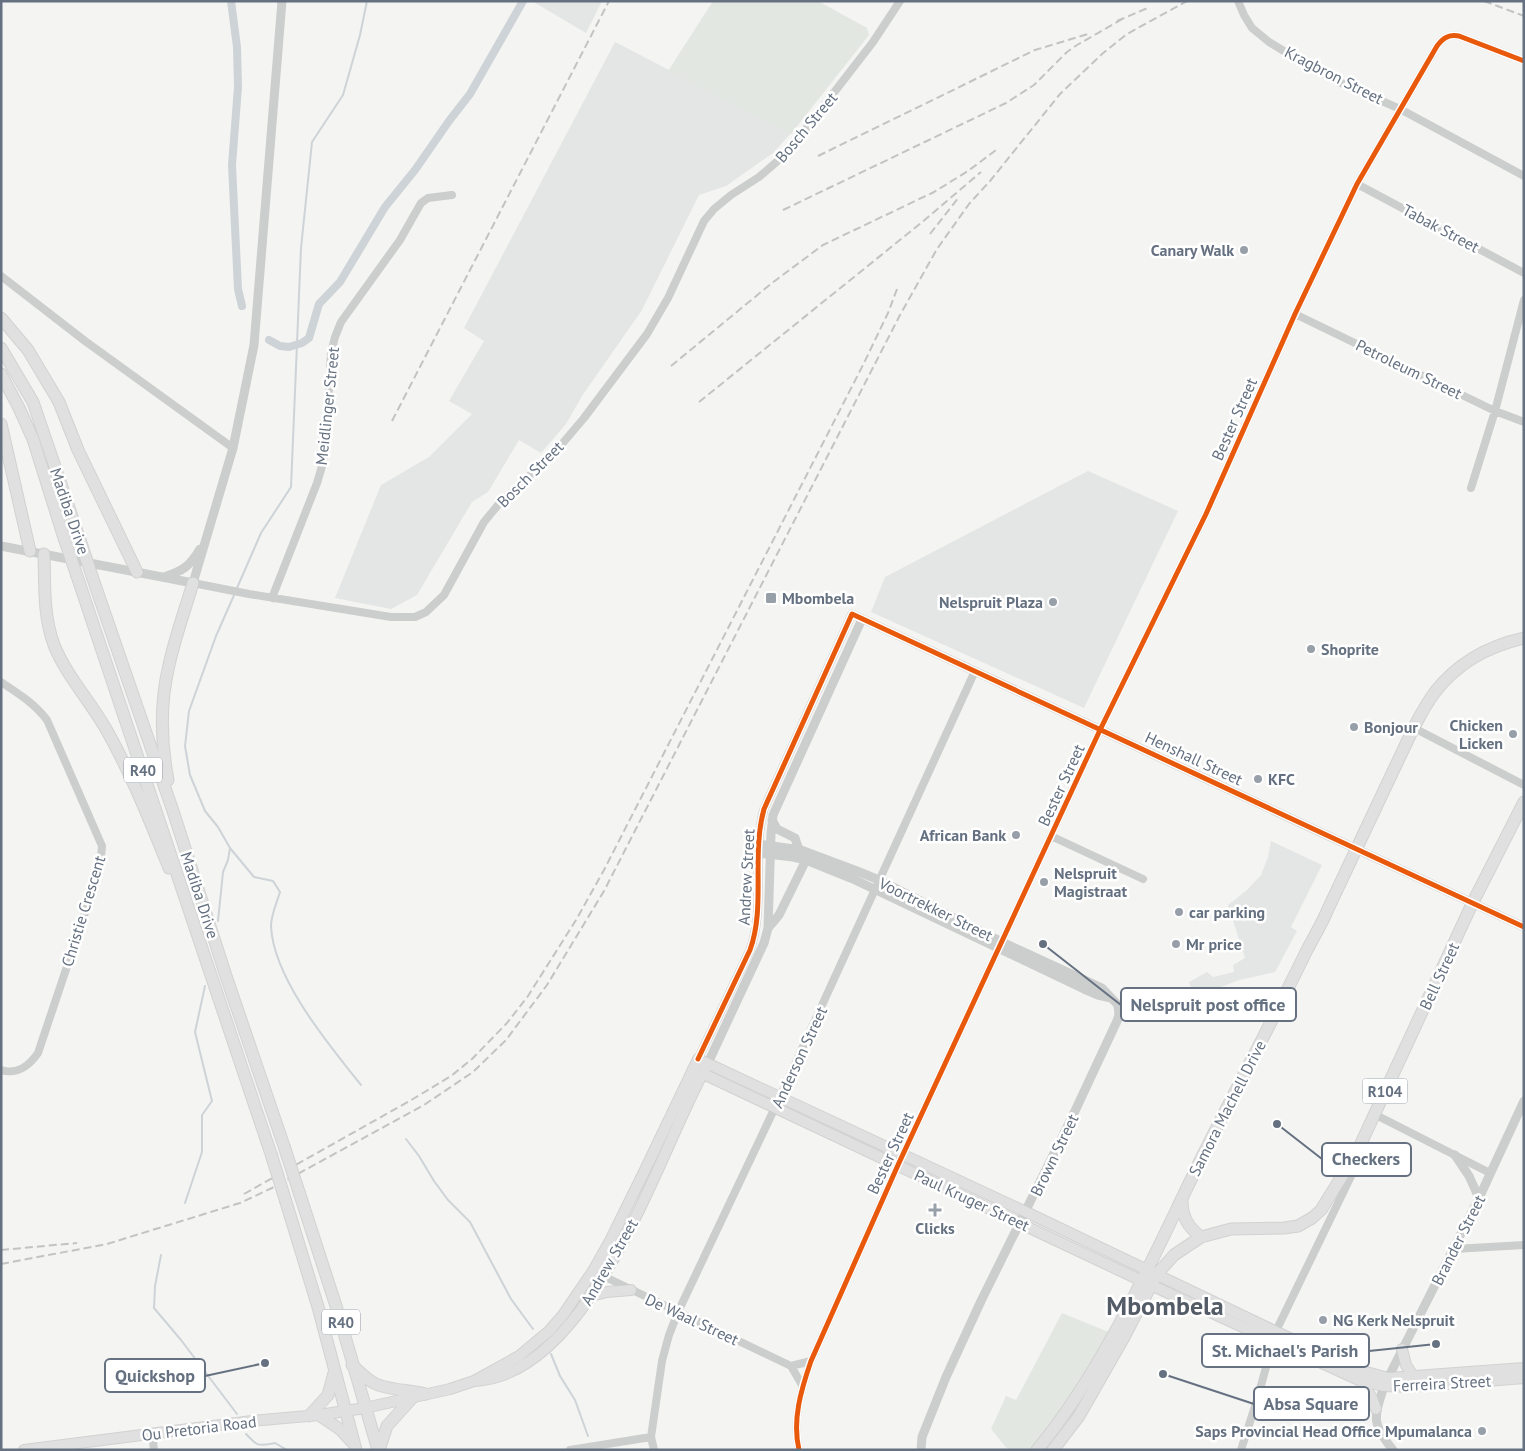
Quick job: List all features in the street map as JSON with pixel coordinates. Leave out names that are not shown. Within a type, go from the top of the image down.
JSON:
[{"type":"main road","points":[[1,318],[28,350],[58,402],[78,450],[137,572]]},
{"type":"main road","name":"Madiba Drive","points":[[1,348],[33,402],[174,814],[337,1308],[378,1450]]},
{"type":"main road","name":"Madiba Drive","points":[[1,374],[19,408],[32,439],[271,1154],[318,1308],[355,1447]]},
{"type":"main road","points":[[1,424],[19,496],[30,551]]},
{"type":"main road","points":[[44,554],[46,618],[55,646],[71,676],[113,741],[138,792],[196,934]]},
{"type":"main road","points":[[174,814],[166,769],[162,726],[168,666],[193,583]]},
{"type":"main road","name":"Samora Machell Drive","points":[[1053,1450],[1079,1416],[1123,1339],[1182,1199],[1327,912],[1355,849],[1414,728],[1436,692],[1463,664],[1489,648],[1524,638]]},
{"type":"main road","name":"Bell Street","points":[[1149,1277],[1174,1255],[1201,1237],[1231,1229],[1298,1226],[1321,1210],[1357,1152],[1472,904],[1524,802]]},
{"type":"main road","name":"Andrew Street","points":[[474,1381],[533,1346],[563,1315],[593,1271],[703,1061]]},
{"type":"main road","name":"Paul Kruger Street","points":[[703,1061],[1026,1212],[1091,1244],[1149,1277]]},
{"type":"main road","name":"Andrew Street","points":[[345,1411],[413,1397],[474,1381],[490,1380],[514,1370],[541,1353],[571,1323],[604,1277],[651,1186],[698,1071]]},
{"type":"main road","name":"Paul Kruger Street","points":[[698,1071],[1021,1223],[1149,1277]]},
{"type":"main road","points":[[1182,1199],[1182,1213],[1186,1221],[1194,1232],[1201,1237]]},
{"type":"main road","name":"Samora Machell Drive","points":[[1037,1450],[1079,1394],[1149,1277]]},
{"type":"main road","name":"Ferreira Street","points":[[1149,1277],[1274,1336],[1361,1381],[1386,1382],[1410,1387],[1524,1378]]},
{"type":"main road","points":[[591,1296],[607,1292],[631,1290]]},
{"type":"main road","name":"Ferreira Street","points":[[1274,1336],[1386,1382],[1413,1376],[1524,1368]]},
{"type":"main road","points":[[1402,1349],[1406,1365],[1413,1376]]},
{"type":"main road","points":[[352,1365],[379,1385],[425,1394]]},
{"type":"main road","points":[[334,1370],[328,1395],[314,1416],[341,1430],[355,1447]]},
{"type":"main road","points":[[1361,1381],[1372,1398],[1376,1409]]},
{"type":"main road","points":[[378,1450],[387,1426],[413,1397]]},
{"type":"main road","name":"Ou Pretoria Road","points":[[24,1450],[345,1411]]},
{"type":"street","points":[[193,583],[233,448],[254,345],[282,1]]},
{"type":"street","name":"Bosch Street","points":[[1,546],[249,594],[391,618],[415,616],[426,612],[444,596],[484,522],[498,504],[556,450],[584,418],[647,334],[659,314],[704,221],[731,194],[758,177],[788,152],[873,42],[900,1]]},
{"type":"street","name":"Kragbron Street","points":[[1238,1],[1247,21],[1256,32],[1269,42],[1339,82],[1400,108],[1524,176]]},
{"type":"street","name":"Bester Street","points":[[799,1450],[798,1402],[811,1362],[898,1165],[1100,730],[1206,514],[1295,314],[1357,184],[1442,39],[1452,35],[1459,36],[1524,61]]},
{"type":"street","name":"Tabak Street","points":[[1357,184],[1524,273]]},
{"type":"street","name":"Meidlinger Street","points":[[272,598],[323,463],[331,353],[334,337],[341,322],[400,240],[422,203],[428,198],[452,195]]},
{"type":"street","points":[[1,276],[92,347],[233,448]]},
{"type":"street","points":[[1471,488],[1495,411],[1524,300]]},
{"type":"street","name":"Petroleum Street","points":[[1295,314],[1495,411],[1524,422]]},
{"type":"street","points":[[164,578],[188,566],[207,535]]},
{"type":"street","name":"Henshall Street","points":[[852,614],[1100,730],[1232,789],[1355,849],[1524,927]]},
{"type":"street","name":"Andrew Street","points":[[703,1061],[755,937],[759,827],[764,809],[852,614]]},
{"type":"street","name":"Andrew Street","points":[[703,1061],[764,943],[768,928],[772,820],[775,810],[862,619]]},
{"type":"street","name":"Anderson Street","points":[[654,1450],[651,1437],[662,1361],[678,1312],[780,1097],[975,671]]},
{"type":"street","name":"Christie Crescent","points":[[1,682],[26,698],[38,708],[47,720],[102,846],[100,868],[38,1053],[31,1063],[19,1071],[7,1072],[1,1070]]},
{"type":"street","points":[[1414,728],[1524,785]]},
{"type":"street","points":[[772,820],[780,830],[795,838],[798,850]]},
{"type":"street","points":[[1051,836],[1143,879]]},
{"type":"street","name":"Voortrekker Street","points":[[758,844],[771,850],[877,884]]},
{"type":"street","name":"Voortrekker Street","points":[[758,853],[771,850],[798,850],[877,884],[1000,945],[1102,988],[1111,998]]},
{"type":"street","points":[[768,928],[779,915],[806,860]]},
{"type":"street","name":"Brown Street","points":[[921,1450],[922,1437],[946,1377],[1117,1021],[1119,1009],[1111,998]]},
{"type":"street","name":"Brander Street","points":[[1376,1409],[1386,1382],[1402,1349],[1454,1249],[1490,1173],[1520,1118],[1524,1101]]},
{"type":"street","points":[[1374,1114],[1490,1173]]},
{"type":"street","name":"Bell Street","points":[[1241,1450],[1274,1336],[1354,1170],[1357,1152]]},
{"type":"street","points":[[1455,1156],[1469,1176],[1479,1198]]},
{"type":"street","points":[[1454,1249],[1524,1245]]},
{"type":"street","name":"De Waal Street","points":[[593,1271],[791,1366]]},
{"type":"street","points":[[802,1385],[791,1366],[811,1362]]},
{"type":"street","points":[[1376,1409],[1376,1424],[1379,1432],[1393,1450]]},
{"type":"street","points":[[152,1434],[154,1450]]},
{"type":"street","points":[[570,1450],[651,1437]]},
{"type":"shaded area","points":[[532,1],[602,1],[586,33]]},
{"type":"shaded area","points":[[713,1],[818,1],[867,28],[869,35],[791,134],[668,71]]},
{"type":"shaded area","points":[[615,42],[791,133],[773,153],[726,186],[699,195],[642,310],[582,396],[566,424],[541,453],[519,440],[488,492],[472,502],[417,595],[391,609],[335,598],[381,485],[429,457],[472,414],[449,401],[484,341],[464,328]]},
{"type":"shaded area","points":[[1088,471],[1178,511],[1084,708],[871,612],[885,577]]},
{"type":"shaded area","points":[[1271,841],[1322,865],[1291,927],[1297,931],[1275,972],[1239,980],[1206,993],[1211,1008],[1199,1013],[1189,982],[1207,972],[1213,977],[1234,972],[1233,965],[1245,958],[1228,905],[1247,890],[1261,875],[1268,857]]},
{"type":"shaded area","points":[[1062,1313],[1111,1333],[1036,1450],[1008,1450],[991,1429],[1006,1396],[1016,1400]]},
{"type":"waterway","points":[[231,1],[237,47],[238,87],[232,165],[238,289],[242,306]]},
{"type":"waterway","points":[[237,588],[261,533],[291,487],[301,248],[312,142],[343,95],[360,35],[367,1]]},
{"type":"waterway","points":[[269,340],[280,346],[289,347],[302,343],[309,338],[319,304],[340,282],[385,207],[415,170],[470,94],[523,1]]},
{"type":"waterway","points":[[218,921],[223,872],[230,848],[218,827],[205,811],[190,775],[185,746],[189,711],[216,636],[235,593]]},
{"type":"waterway","points":[[230,848],[254,877],[273,881],[280,892],[271,926],[274,946],[281,967],[292,989],[319,1031],[361,1085]]},
{"type":"waterway","points":[[185,1203],[202,1152],[202,1115],[212,1101],[195,1032],[205,986]]},
{"type":"waterway","points":[[406,1139],[448,1200],[470,1222],[511,1299],[533,1329]]},
{"type":"waterway","points":[[161,1255],[155,1286],[154,1308],[181,1340],[237,1414]]},
{"type":"waterway","points":[[551,1354],[560,1376],[575,1400],[588,1436]]},
{"type":"waterway","points":[[246,1434],[259,1444],[275,1443],[287,1450]]},
{"type":"railway","points":[[392,421],[609,1]]},
{"type":"railway","points":[[1,1264],[107,1244],[240,1203],[272,1188],[424,1105],[473,1072],[506,1040],[547,985],[604,891],[900,315],[937,249],[969,204],[990,181],[1060,94],[1102,54],[1127,34],[1187,1]]},
{"type":"railway","points":[[1484,1],[1524,16]]},
{"type":"railway","points":[[1117,21],[1150,7]]},
{"type":"railway","points":[[783,210],[1006,103],[1034,85],[1067,52],[1124,18]]},
{"type":"railway","points":[[818,156],[1035,50],[1088,34]]},
{"type":"railway","points":[[671,366],[772,283],[823,245],[934,192],[968,171],[996,150]]},
{"type":"railway","points":[[699,402],[921,223],[981,172]]},
{"type":"railway","points":[[930,234],[959,197]]},
{"type":"railway","points":[[244,1194],[451,1076],[472,1059],[507,1023],[528,996],[576,920],[604,870],[863,365],[888,313],[897,289]]},
{"type":"railway","points":[[1,1250],[77,1243]]},
{"type":"cycle path","points":[[799,1450],[797,1416],[801,1394],[811,1361],[898,1165],[1100,730],[1206,514],[1295,314],[1357,184],[1437,46],[1444,39],[1449,36],[1459,36],[1524,61]]},
{"type":"cycle path","points":[[698,1059],[750,950],[755,933],[760,827],[764,809],[852,614],[1524,927]]},
{"type":"place","name":"Canary Walk","points":[[1244,250]]},
{"type":"place","name":"Mbombela","points":[[771,598]]},
{"type":"place","name":"Nelspruit Plaza","points":[[1053,602]]},
{"type":"place","name":"Shoprite","points":[[1311,649]]},
{"type":"place","name":"Bonjour","points":[[1354,727]]},
{"type":"place","name":"Chicken Licken","points":[[1513,734]]},
{"type":"place","name":"KFC","points":[[1258,779]]},
{"type":"place","name":"African Bank","points":[[1016,835]]},
{"type":"place","name":"Nelspruit Magistraat","points":[[1044,882]]},
{"type":"place","name":"car parking","points":[[1179,912]]},
{"type":"place","name":"Nelspruit post office","points":[[1043,944]]},
{"type":"place","name":"Mr price","points":[[1176,944]]},
{"type":"place","name":"Checkers","points":[[1277,1124]]},
{"type":"place","name":"Clicks","points":[[935,1210]]},
{"type":"place","name":"NG Kerk Nelspruit","points":[[1323,1320]]},
{"type":"place","name":"St. Michael's Parish","points":[[1436,1344]]},
{"type":"place","name":"Quickshop","points":[[265,1363]]},
{"type":"place","name":"Absa Square","points":[[1163,1374]]},
{"type":"place","name":"Saps Provincial Head Office Mpumalanca","points":[[1482,1431]]},
{"type":"district","name":"Mbombela","points":[[1165,1305]]}]
